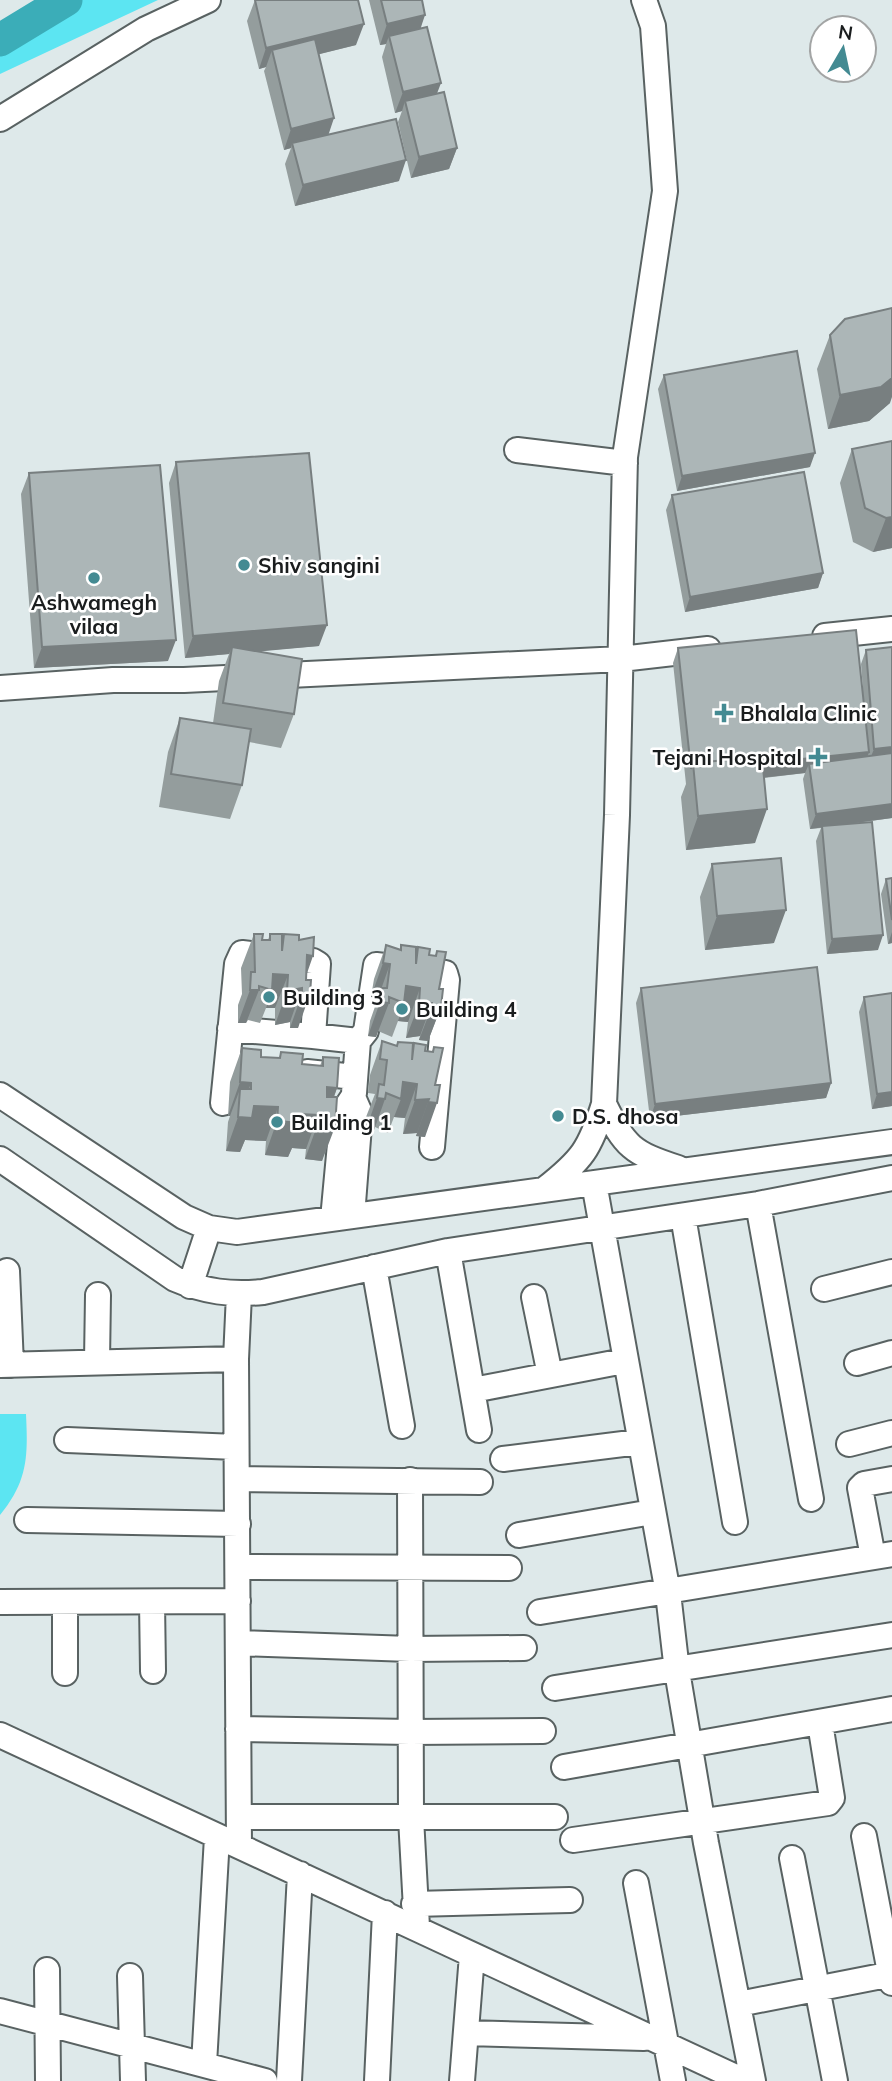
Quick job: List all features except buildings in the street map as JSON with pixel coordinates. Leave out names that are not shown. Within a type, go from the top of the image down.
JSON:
[{"type":"street","points":[[0,119],[146,29],[208,0]]},
{"type":"street","points":[[545,1189],[574,1166],[592,1142],[604,1104],[617,815],[625,463],[665,191],[653,26],[644,0]]},
{"type":"street","points":[[517,450],[625,463]]},
{"type":"street","points":[[797,639],[892,629]]},
{"type":"street","points":[[0,688],[113,680],[184,680],[621,659],[729,647]]},
{"type":"street","points":[[223,1103],[237,964],[242,953],[313,961],[318,964],[313,1036]]},
{"type":"street","points":[[342,1217],[343,1112],[366,1031],[376,965],[445,973],[447,980],[432,1147]]},
{"type":"street","points":[[230,1029],[313,1036],[356,1068]]},
{"type":"street","points":[[278,1069],[356,1068],[385,1058]]},
{"type":"street","points":[[412,1061],[440,1064]]},
{"type":"street","points":[[226,1064],[252,1067]]},
{"type":"street","points":[[0,1095],[184,1217],[209,1228],[237,1232],[892,1142]]},
{"type":"street","points":[[604,1104],[620,1136],[642,1156],[686,1170]]},
{"type":"street","points":[[0,1159],[175,1279],[201,1290],[239,1294],[263,1292],[449,1251],[758,1204],[892,1178]]},
{"type":"street","points":[[594,1183],[668,1593],[677,1671],[703,1823],[753,2081]]},
{"type":"street","points":[[758,1204],[811,1499]]},
{"type":"street","points":[[684,1216],[735,1522]]},
{"type":"street","points":[[190,1286],[209,1228]]},
{"type":"street","points":[[449,1251],[479,1430]]},
{"type":"street","points":[[374,1267],[402,1426]]},
{"type":"street","points":[[7,1271],[5,1365],[236,1359]]},
{"type":"street","points":[[824,1289],[892,1272]]},
{"type":"street","points":[[204,2064],[228,1841],[239,1817],[236,1359],[239,1294]]},
{"type":"street","points":[[97,1361],[98,1295]]},
{"type":"street","points":[[534,1297],[550,1375]]},
{"type":"street","points":[[857,1363],[892,1353]]},
{"type":"street","points":[[473,1390],[624,1361]]},
{"type":"street","points":[[849,1444],[892,1433]]},
{"type":"street","points":[[67,1440],[236,1447]]},
{"type":"street","points":[[503,1459],[639,1443]]},
{"type":"street","points":[[237,1479],[480,1482]]},
{"type":"street","points":[[540,1612],[882,1556],[860,1488],[864,1484],[892,1479]]},
{"type":"street","points":[[410,1480],[410,1732],[415,1915]]},
{"type":"street","points":[[519,1535],[652,1512]]},
{"type":"street","points":[[27,1520],[238,1524]]},
{"type":"street","points":[[239,1567],[509,1568]]},
{"type":"street","points":[[65,1601],[65,1673]]},
{"type":"street","points":[[0,1602],[238,1601]]},
{"type":"street","points":[[152,1602],[153,1671]]},
{"type":"street","points":[[555,1688],[677,1671],[892,1635]]},
{"type":"street","points":[[238,1643],[410,1649],[524,1648]]},
{"type":"street","points":[[564,1767],[892,1709]]},
{"type":"street","points":[[573,1840],[703,1823],[830,1802],[820,1723]]},
{"type":"street","points":[[239,1729],[543,1731]]},
{"type":"street","points":[[0,1735],[385,1913],[415,1915],[570,1900]]},
{"type":"street","points":[[239,1817],[555,1816]]},
{"type":"street","points":[[738,2004],[891,1977],[864,1836]]},
{"type":"street","points":[[792,1858],[835,2081]]},
{"type":"street","points":[[289,2081],[300,1874]]},
{"type":"street","points":[[636,1883],[660,2041],[673,2081]]},
{"type":"street","points":[[377,2081],[385,1913]]},
{"type":"street","points":[[415,1915],[472,1955],[744,2081]]},
{"type":"street","points":[[462,2081],[472,1955]]},
{"type":"street","points":[[47,1970],[48,2081]]},
{"type":"street","points":[[130,1976],[133,2081]]},
{"type":"street","points":[[0,2011],[47,2021],[265,2081]]},
{"type":"street","points":[[466,2033],[660,2041]]},
{"type":"shaded area","points":[[40,0],[158,0],[0,74],[0,32]]},
{"type":"shaded area","points":[[0,1414],[26,1414],[27,1443],[21,1479],[0,1515]]},
{"type":"waterway","points":[[0,40],[66,0]]},
{"type":"place","name":"Shiv sangini","points":[[244,565]]},
{"type":"place","name":"Ashwamegh vilaa","points":[[94,578]]},
{"type":"place","name":"Bhalala Clinic","points":[[724,713]]},
{"type":"place","name":"Tejani Hospital","points":[[818,757]]},
{"type":"place","name":"Building 3","points":[[269,997]]},
{"type":"place","name":"Building 4","points":[[402,1009]]},
{"type":"place","name":"D.S. dhosa","points":[[558,1116]]},
{"type":"place","name":"Building 1","points":[[277,1122]]}]
